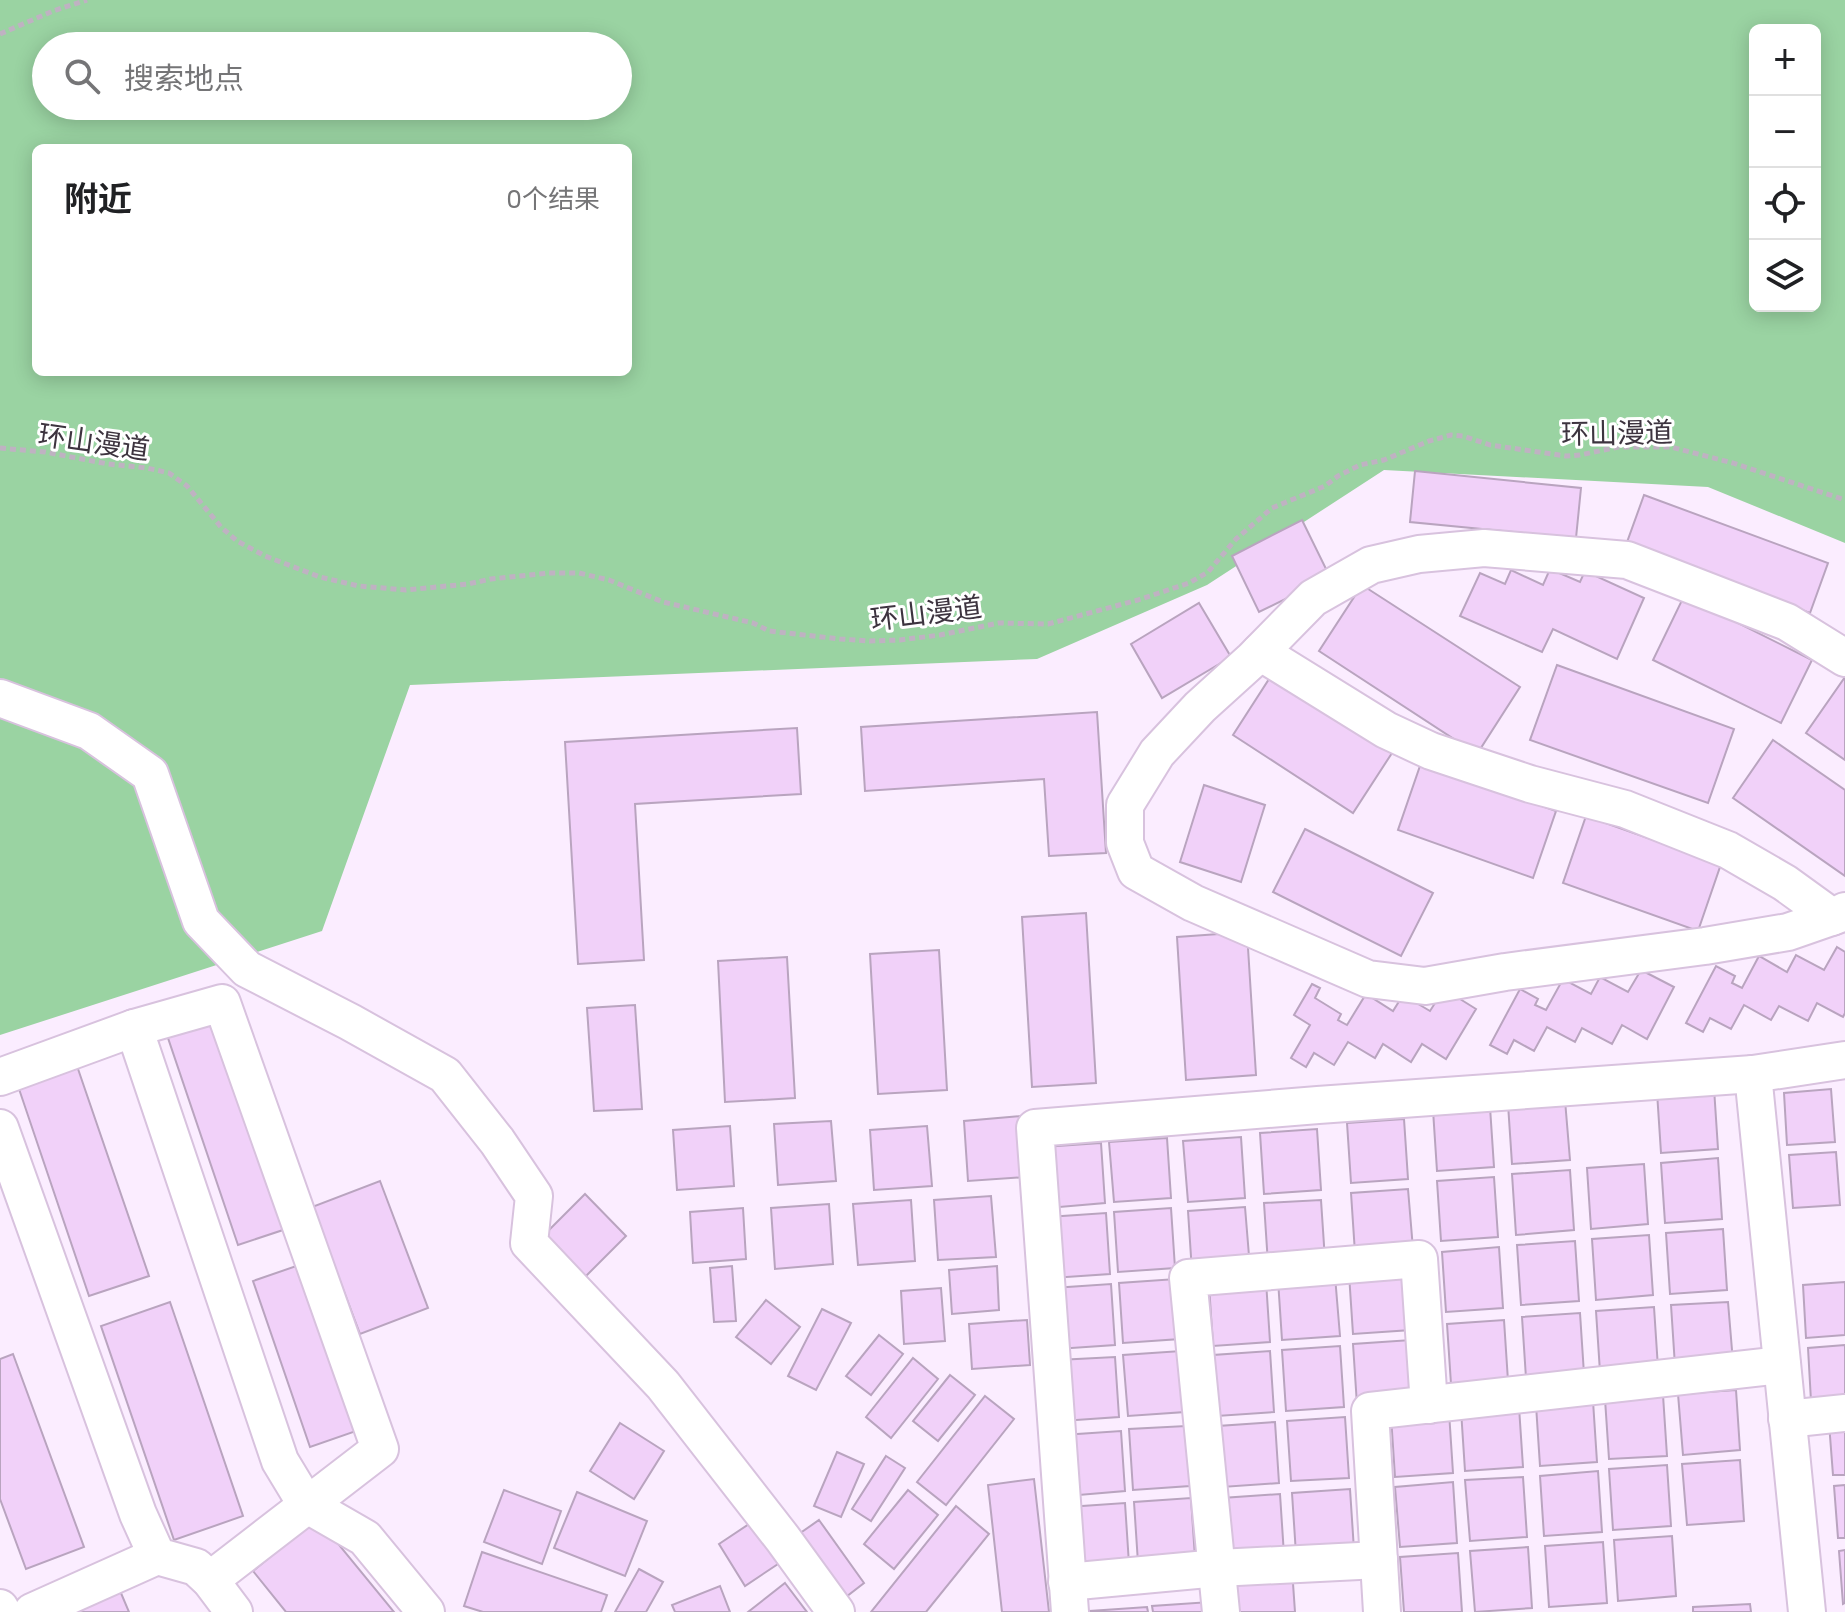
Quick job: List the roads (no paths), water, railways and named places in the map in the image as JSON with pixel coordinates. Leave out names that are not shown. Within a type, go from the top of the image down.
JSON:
[{"type":"street","points":[[1838,914],[1788,932],[1425,986],[1368,979],[1193,903],[1136,871],[1125,843],[1125,805],[1157,753],[1313,598],[1371,565],[1419,554],[1484,548],[1627,560],[1787,622],[1845,658]]},
{"type":"street","points":[[1260,652],[1386,730],[1431,751],[1530,784],[1625,809],[1728,850],[1838,914]]},
{"type":"street","points":[[0,698],[89,731],[150,774],[201,921],[247,969],[445,1075],[497,1141],[534,1196],[529,1243],[663,1385],[836,1612]]},
{"type":"street","points":[[0,1077],[134,1028],[222,1003],[380,1449],[210,1580]]},
{"type":"street","points":[[134,1028],[280,1461],[306,1504],[365,1538],[426,1612]]},
{"type":"street","points":[[1379,1560],[1218,1568],[1068,1597],[1035,1128],[1753,1074],[1845,1060]]},
{"type":"street","points":[[1753,1074],[1807,1612]]},
{"type":"street","points":[[0,1128],[138,1514],[157,1556]]},
{"type":"street","points":[[1221,1612],[1188,1278],[1419,1259],[1429,1405]]},
{"type":"street","points":[[1382,1612],[1370,1411],[1782,1365]]},
{"type":"street","points":[[1787,1419],[1845,1413]]},
{"type":"street","points":[[32,1612],[157,1556],[196,1567],[234,1612]]}]
